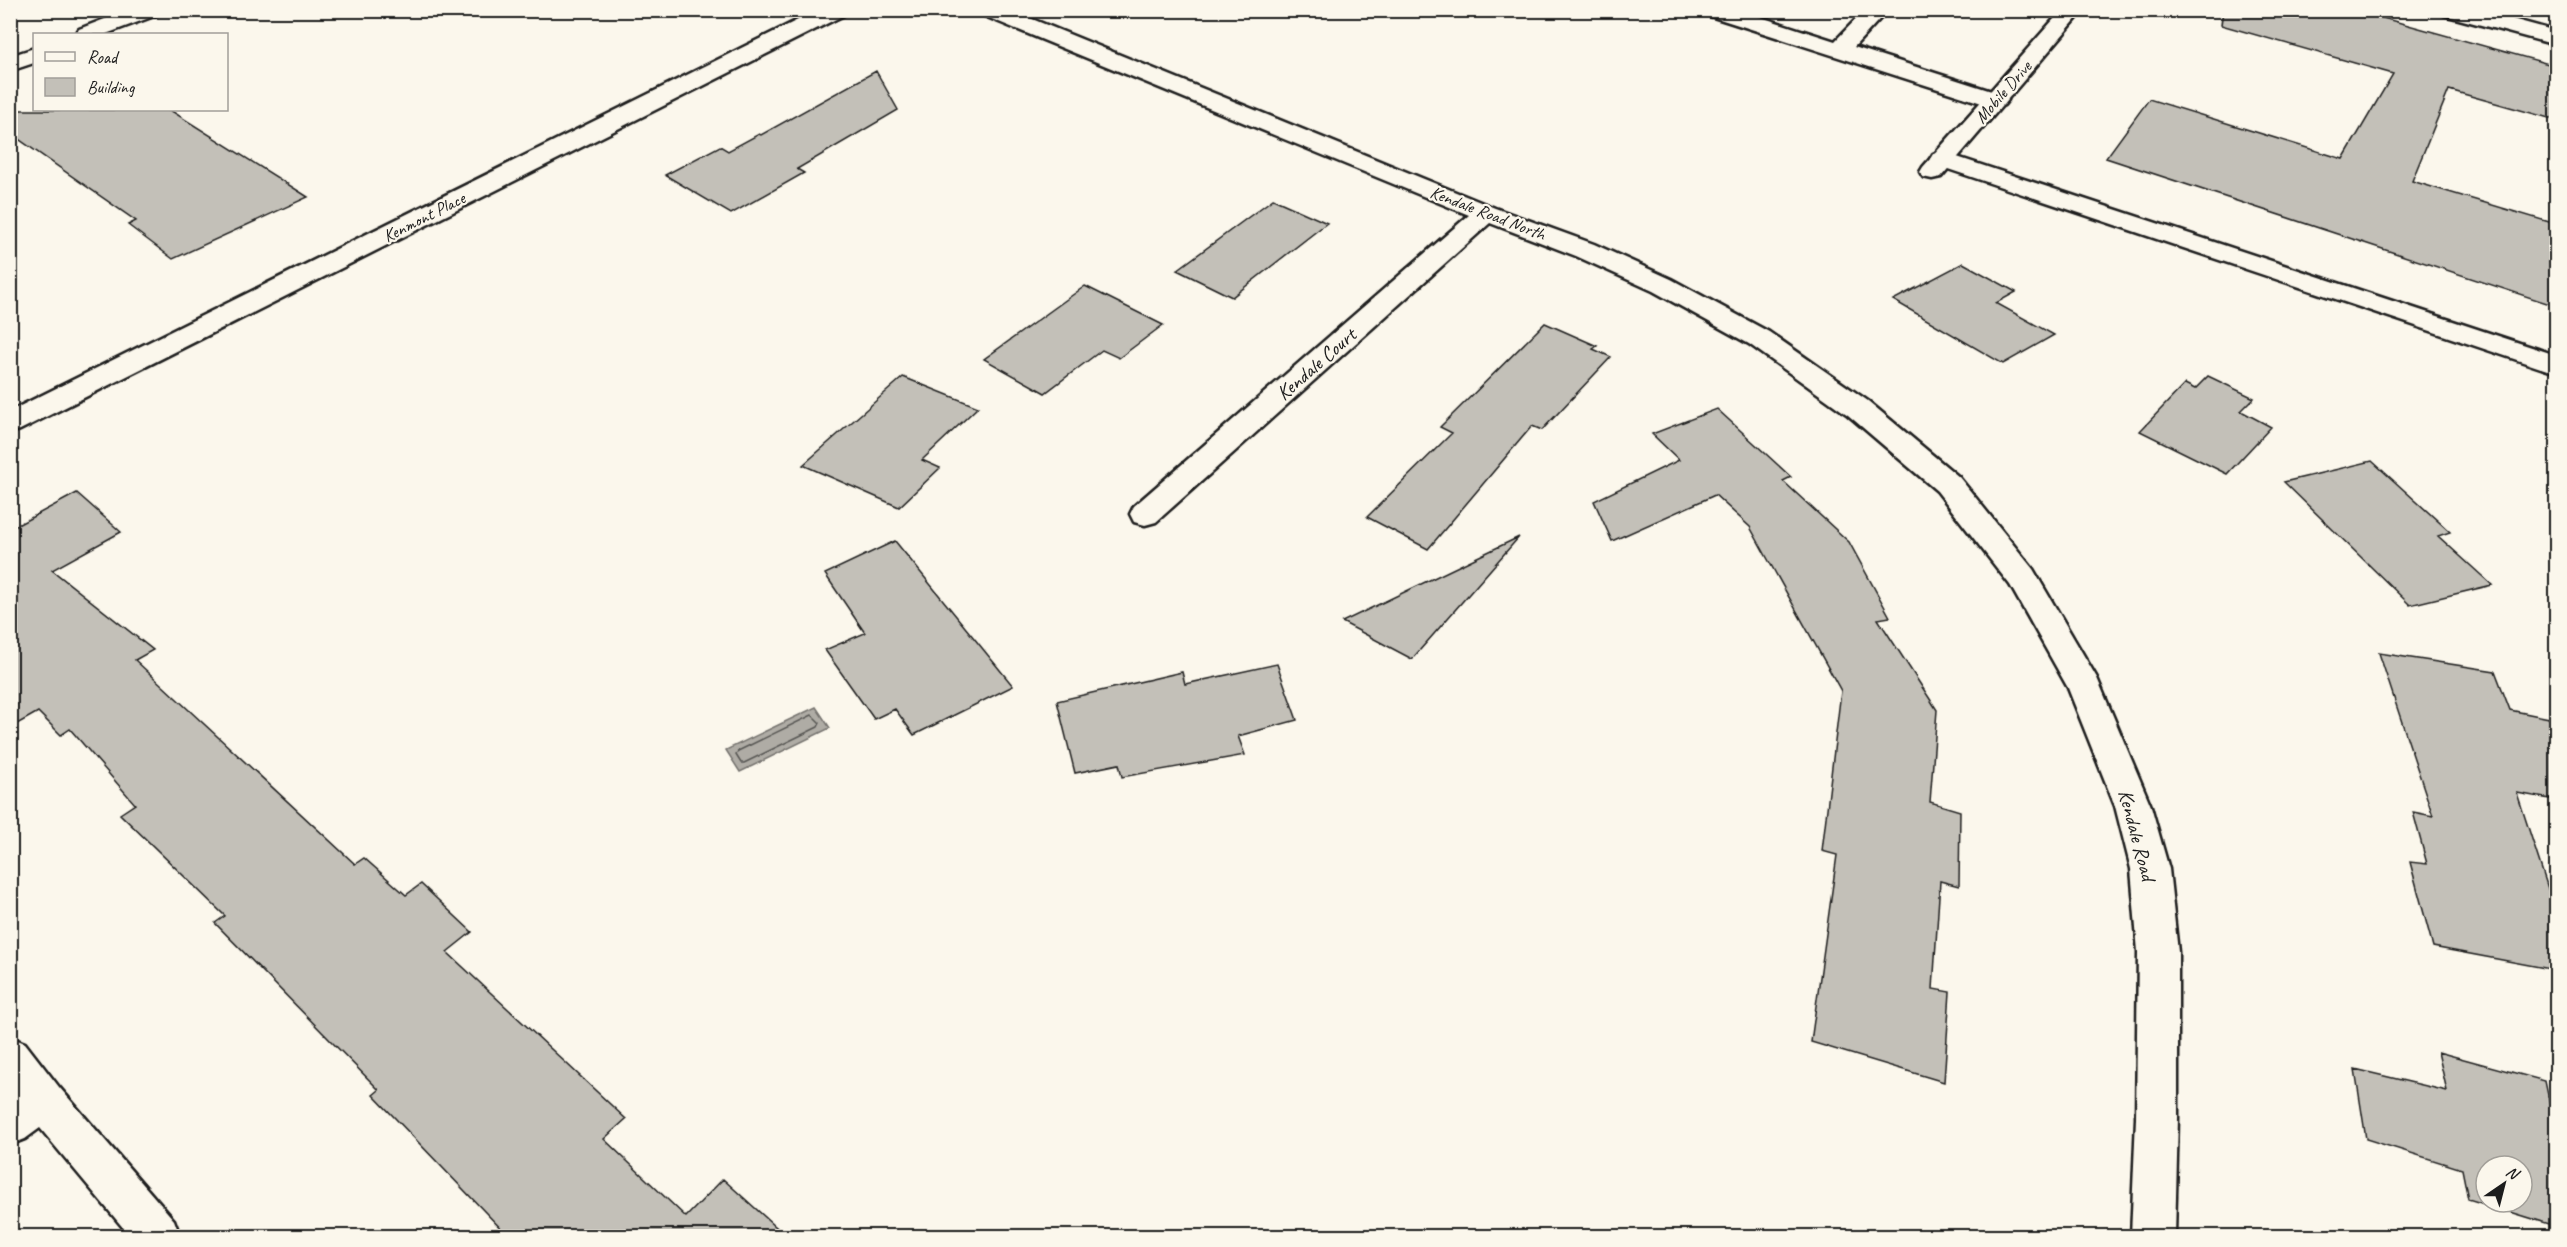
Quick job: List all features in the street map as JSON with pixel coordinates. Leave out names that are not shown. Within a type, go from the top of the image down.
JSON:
[{"type":"street","points":[[90,33],[149,10]]},
{"type":"street","name":"Kenmont Place","points":[[10,423],[836,10]]},
{"type":"street","name":"Kendale Road North","points":[[990,10],[1486,213],[1586,250],[1662,285],[1759,339],[1858,408],[1948,484]]},
{"type":"street","points":[[1715,10],[1996,100]]},
{"type":"street","points":[[1840,49],[1878,10]]},
{"type":"street","name":"Mobile Drive","points":[[2074,10],[1937,165],[2556,364]]},
{"type":"street","points":[[2452,10],[2556,39]]},
{"type":"street","points":[[10,64],[33,55]]},
{"type":"street","name":"Kendale Court","points":[[1145,514],[1486,213]]},
{"type":"street","name":"Kendale Road","points":[[1948,484],[2022,577],[2085,687],[2133,806],[2150,869],[2157,952],[2157,1118],[2153,1236]]},
{"type":"street","points":[[10,1056],[44,1101],[158,1236]]},
{"type":"street","points":[[10,1125],[44,1101]]},
{"type":"water","points":[[816,707],[830,728],[740,772],[726,750]]},
{"type":"building","points":[[2223,10],[2354,10],[2556,66],[2556,120],[2449,90],[2412,181],[2556,224],[2556,306],[2106,158],[2149,99],[2343,159],[2393,74],[2221,25]]},
{"type":"building","points":[[876,71],[898,110],[797,169],[804,173],[731,214],[665,175],[720,146],[728,151],[761,135]]},
{"type":"building","points":[[10,110],[172,111],[308,197],[173,259],[128,225],[136,221],[10,133]]},
{"type":"building","points":[[1273,199],[1327,223],[1232,297],[1177,270]]},
{"type":"building","points":[[1963,263],[2016,292],[1996,303],[2054,335],[2003,364],[1893,300]]},
{"type":"building","points":[[1085,286],[1163,325],[1119,358],[1102,350],[1045,393],[984,359]]},
{"type":"building","points":[[1545,323],[1597,346],[1593,349],[1611,357],[1542,430],[1532,426],[1428,549],[1367,517],[1452,433],[1440,427]]},
{"type":"building","points":[[2208,376],[2254,398],[2241,411],[2271,427],[2227,474],[2140,431],[2185,384],[2195,389]]},
{"type":"building","points":[[903,377],[978,407],[922,460],[940,468],[899,507],[803,465]]},
{"type":"building","points":[[1717,409],[1791,477],[1783,481],[1849,542],[1890,617],[1878,619],[1937,710],[1930,802],[1960,811],[1959,886],[1940,881],[1933,989],[1950,992],[1944,1082],[1811,1042],[1837,855],[1822,851],[1841,691],[1750,527],[1715,495],[1612,541],[1594,501],[1679,460],[1652,434]]},
{"type":"building","points":[[2372,461],[2450,532],[2438,536],[2492,585],[2410,605],[2284,482]]},
{"type":"building","points":[[77,493],[121,532],[52,570],[153,650],[135,660],[355,864],[364,858],[406,895],[421,884],[472,932],[447,952],[626,1119],[604,1139],[686,1217],[723,1179],[786,1236],[508,1236],[373,1095],[379,1090],[215,923],[225,916],[120,814],[135,804],[70,729],[61,735],[38,712],[10,728],[10,529]]},
{"type":"building","points":[[1519,537],[1412,659],[1342,622]]},
{"type":"building","points":[[895,541],[1013,686],[914,735],[895,709],[874,719],[825,650],[865,633],[825,574]]},
{"type":"building","points":[[2379,653],[2495,671],[2510,710],[2549,718],[2556,737],[2556,800],[2517,793],[2556,913],[2556,970],[2433,947],[2410,862],[2427,864],[2413,812],[2433,816]]},
{"type":"building","points":[[1277,664],[1297,720],[1238,736],[1245,755],[1122,777],[1119,764],[1075,773],[1057,701],[1182,672],[1185,684]]},
{"type":"building","points":[[2438,1052],[2545,1081],[2556,1133],[2556,1226],[2517,1214],[2534,1214],[2534,1154],[2474,1154],[2474,1201],[2468,1199],[2462,1169],[2366,1139],[2355,1069],[2447,1091]]}]
